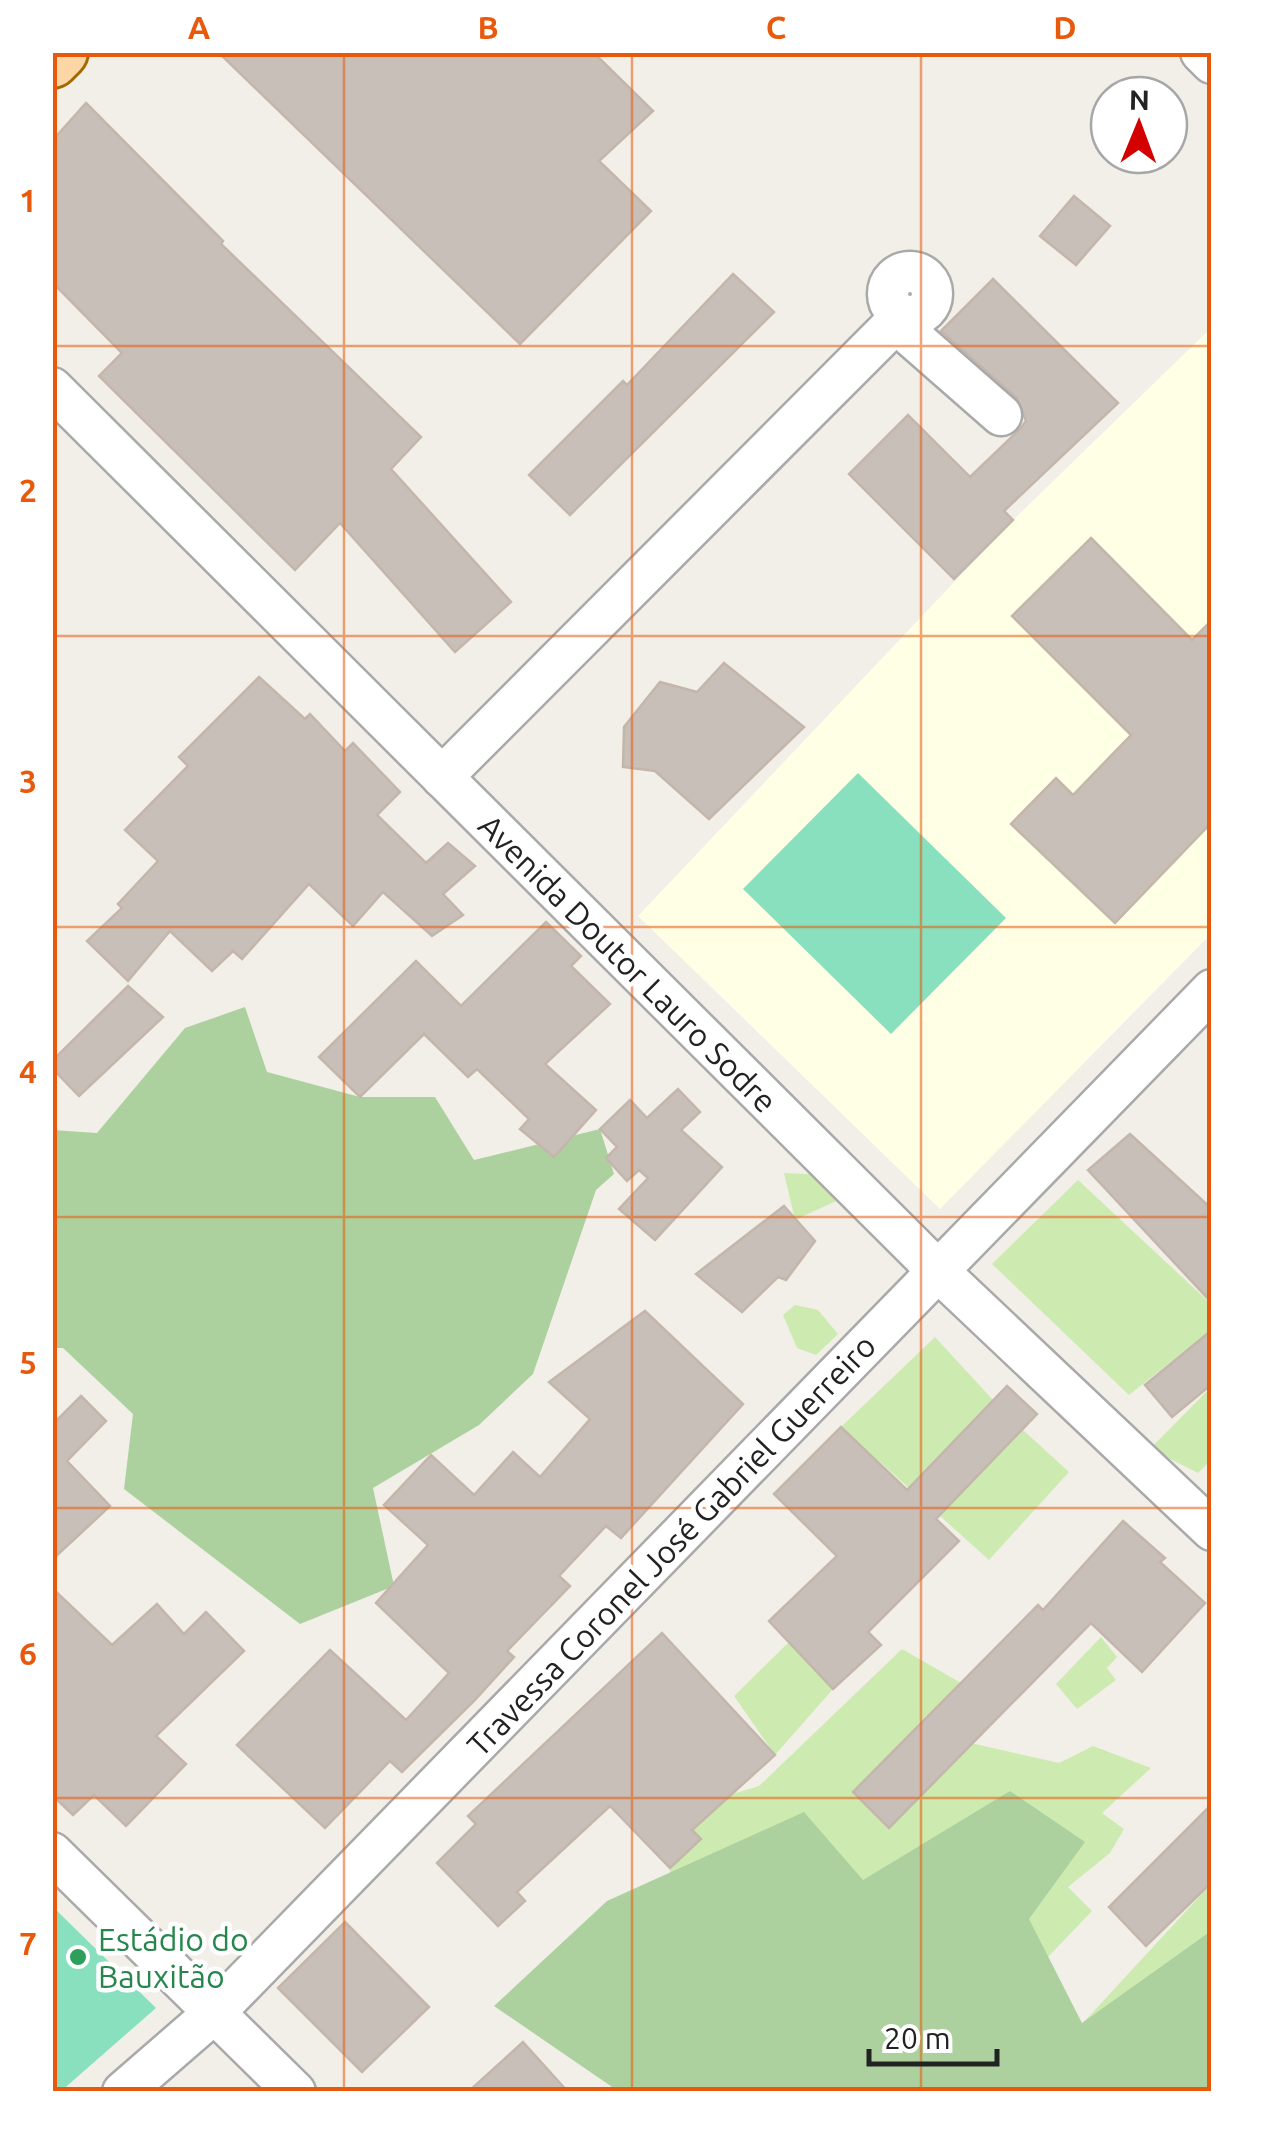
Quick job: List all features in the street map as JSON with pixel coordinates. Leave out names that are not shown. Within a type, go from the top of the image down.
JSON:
[{"type":"main road","points":[[52,61],[61,52]]},
{"type":"street","points":[[1201,52],[1212,63]]},
{"type":"street","points":[[442,777],[899,319],[1001,415]]},
{"type":"street","name":"Avenida Doutor Lauro Sodre","points":[[52,388],[938,1271],[1212,1530]]},
{"type":"street","name":"Travessa Coronel José Gabriel Guerreiro","points":[[123,2092],[214,2013],[1212,990]]},
{"type":"street","points":[[52,1853],[295,2092]]},
{"type":"shaded area","points":[[1211,328],[1211,934],[940,1209],[638,916],[1013,520]]},
{"type":"green space","points":[[858,773],[1006,918],[891,1034],[743,889]]},
{"type":"green space","points":[[245,1007],[267,1072],[360,1097],[435,1097],[474,1160],[600,1129],[614,1174],[596,1190],[533,1374],[479,1425],[373,1488],[394,1586],[300,1624],[124,1489],[133,1414],[63,1348],[53,1348],[52,1130],[97,1133],[185,1028]]},
{"type":"green space","points":[[784,1173],[829,1175],[847,1196],[795,1220]]},
{"type":"green space","points":[[1078,1180],[1211,1304],[1211,1347],[1202,1337],[1129,1395],[992,1264]]},
{"type":"green space","points":[[795,1305],[818,1310],[838,1334],[816,1355],[797,1348],[783,1315]]},
{"type":"green space","points":[[935,1337],[994,1401],[936,1461],[966,1488],[1022,1429],[1069,1472],[989,1560],[841,1427]]},
{"type":"green space","points":[[1211,1387],[1211,1460],[1198,1473],[1150,1449]]},
{"type":"green space","points":[[1101,1637],[1117,1657],[1107,1668],[1116,1680],[1077,1709],[1056,1684]]},
{"type":"green space","points":[[789,1642],[833,1689],[775,1755],[734,1696]]},
{"type":"green space","points":[[902,1649],[961,1683],[853,1792],[888,1827],[971,1743],[1059,1763],[1093,1746],[1151,1768],[1102,1813],[1124,1829],[1110,1853],[1068,1887],[1092,1911],[986,2022],[678,2014],[666,1796],[703,1762],[732,1794],[759,1786]]},
{"type":"green space","points":[[1010,1791],[1085,1842],[1029,1919],[1082,2023],[1211,1931],[1211,2091],[618,2091],[494,2006],[607,1901],[804,1812],[863,1880]]},
{"type":"green space","points":[[1211,1884],[1211,2028],[1082,2024]]},
{"type":"green space","name":"Estádio do Bauxitão","points":[[52,1906],[156,2008],[60,2092],[52,2091]]},
{"type":"building","points":[[218,52],[593,52],[653,111],[599,161],[651,211],[520,344]]},
{"type":"building","points":[[86,103],[223,241],[221,244],[421,437],[391,469],[511,602],[455,652],[340,523],[295,570],[99,376],[122,353],[52,282],[52,141]]},
{"type":"building","points":[[1074,196],[1110,226],[1076,265],[1040,236]]},
{"type":"building","points":[[733,274],[774,312],[570,515],[529,475],[623,381],[627,385]]},
{"type":"building","points":[[993,279],[1118,403],[1004,511],[1013,520],[954,579],[849,474],[908,415],[970,477],[1026,421],[1017,398],[941,331]]},
{"type":"building","points":[[1091,538],[1192,640],[1212,620],[1212,822],[1115,923],[1011,824],[1056,778],[1073,795],[1131,735],[1012,616]]},
{"type":"building","points":[[724,663],[804,727],[709,819],[655,771],[623,767],[624,727],[660,682],[697,692]]},
{"type":"building","points":[[259,677],[305,719],[310,714],[345,751],[353,743],[400,792],[377,815],[426,863],[448,843],[475,866],[443,894],[463,915],[432,936],[383,892],[353,926],[309,884],[242,959],[233,951],[212,971],[170,931],[128,981],[87,941],[122,908],[118,904],[158,861],[125,830],[188,766],[179,757]]},
{"type":"building","points":[[546,922],[581,956],[571,966],[610,1004],[545,1064],[596,1110],[554,1157],[520,1129],[529,1119],[477,1069],[468,1077],[424,1034],[360,1097],[319,1057],[416,961],[461,1006]]},
{"type":"building","points":[[128,986],[163,1017],[79,1096],[52,1068],[52,1061]]},
{"type":"building","points":[[678,1089],[700,1112],[681,1130],[722,1167],[655,1240],[619,1209],[648,1178],[639,1170],[627,1181],[606,1158],[617,1147],[600,1129],[630,1100],[647,1118]]},
{"type":"building","points":[[1130,1134],[1212,1209],[1212,1303],[1088,1170]]},
{"type":"building","points":[[784,1206],[815,1241],[786,1280],[778,1277],[742,1312],[696,1274]]},
{"type":"building","points":[[645,1311],[743,1404],[621,1538],[606,1526],[559,1576],[570,1586],[507,1651],[514,1657],[475,1700],[402,1772],[390,1761],[325,1828],[237,1745],[330,1650],[406,1720],[449,1673],[376,1603],[428,1545],[384,1505],[431,1455],[474,1495],[513,1452],[540,1477],[590,1419],[549,1382]]},
{"type":"building","points":[[1212,1330],[1212,1384],[1172,1417],[1145,1385]]},
{"type":"building","points":[[1007,1386],[1037,1414],[936,1519],[959,1541],[868,1632],[881,1645],[833,1689],[769,1621],[837,1556],[774,1494],[841,1427],[907,1490]]},
{"type":"building","points":[[81,1396],[106,1421],[67,1461],[110,1506],[52,1560],[52,1425]]},
{"type":"building","points":[[1123,1521],[1165,1558],[1160,1562],[1205,1603],[1142,1672],[1091,1623],[889,1828],[853,1792],[1038,1605],[1043,1610]]},
{"type":"building","points":[[52,1588],[112,1645],[157,1604],[184,1634],[206,1612],[244,1651],[156,1736],[186,1764],[126,1826],[94,1795],[73,1815],[52,1795]]},
{"type":"building","points":[[662,1633],[775,1755],[692,1830],[701,1839],[670,1868],[610,1806],[517,1892],[525,1901],[498,1926],[437,1863],[476,1824],[468,1816]]},
{"type":"building","points":[[1212,1804],[1212,1882],[1146,1946],[1109,1907]]},
{"type":"building","points":[[345,1922],[429,2007],[362,2072],[278,1988]]},
{"type":"building","points":[[523,2042],[568,2092],[468,2092]]},
{"type":"place","name":"Estádio do Bauxitão","points":[[78,1957]]}]
